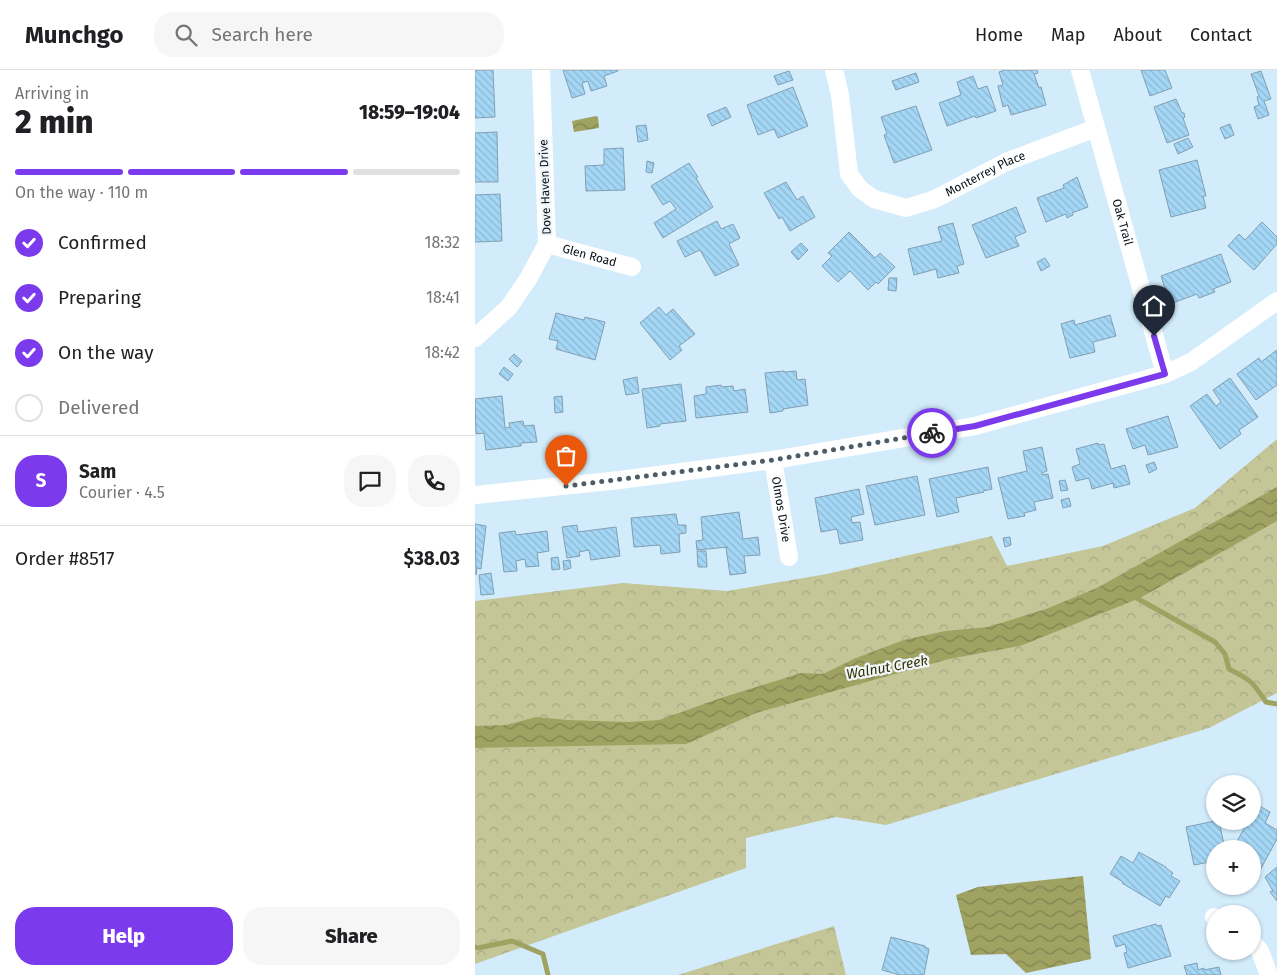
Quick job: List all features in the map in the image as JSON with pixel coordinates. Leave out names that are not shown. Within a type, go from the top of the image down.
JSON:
[{"type":"street","name":"Dove Haven Drive","points":[[475,338],[509,307],[528,279],[547,244],[541,70]]},
{"type":"street","name":"Monterrey Place","points":[[834,70],[841,95],[849,174],[860,189],[874,200],[906,208],[935,199],[1006,162],[1096,128]]},
{"type":"street","name":"Oak Trail","points":[[1080,70],[1165,374]]},
{"type":"street","name":"Glen Road","points":[[547,244],[632,267]]},
{"type":"street","points":[[475,495],[620,480],[773,460],[975,426],[1165,374],[1191,362],[1277,301]]},
{"type":"street","name":"Olmos Drive","points":[[773,460],[789,557]]},
{"type":"street","points":[[1261,954],[1269,975]]},
{"type":"green space","points":[[1277,439],[1277,693],[1209,728],[886,825],[836,817],[746,838],[746,868],[475,964],[475,601],[623,583],[727,591],[827,574],[992,536],[1007,566],[1103,546],[1195,508]]},
{"type":"green space","points":[[834,926],[846,975],[678,975]]},
{"type":"water","points":[[598,117],[599,128],[574,132],[572,121]]},
{"type":"water","name":"Walnut Creek","points":[[1277,487],[1277,521],[1140,598],[1020,646],[949,659],[756,713],[686,744],[475,748],[475,726],[506,725],[536,717],[628,722],[659,720],[801,673],[823,674],[856,658],[904,640],[945,631],[988,627],[1046,609],[1097,588]]},
{"type":"water","points":[[1083,876],[1091,959],[1026,973],[1006,954],[971,955],[956,895],[978,887]]},
{"type":"building","points":[[475,70],[493,70],[495,117],[475,118]]},
{"type":"building","points":[[563,70],[618,71],[604,76],[607,86],[591,91],[588,81],[582,83],[585,94],[572,98]]},
{"type":"building","points":[[1005,70],[1037,70],[1038,73],[1034,74],[1039,88],[1041,87],[1046,105],[1011,115],[1008,105],[1003,107],[998,86],[1003,85],[999,72]]},
{"type":"building","points":[[1141,70],[1165,70],[1172,88],[1150,96]]},
{"type":"building","points":[[789,71],[793,80],[778,85],[774,76]]},
{"type":"building","points":[[1261,71],[1271,99],[1264,101],[1269,115],[1258,119],[1254,107],[1259,105],[1257,97],[1259,96],[1251,74]]},
{"type":"building","points":[[916,73],[919,82],[896,90],[892,81]]},
{"type":"building","points":[[973,76],[978,89],[987,86],[996,111],[947,126],[939,103],[961,95],[957,82]]},
{"type":"building","points":[[793,87],[808,126],[778,138],[774,129],[758,135],[747,105]]},
{"type":"building","points":[[1176,99],[1182,113],[1184,113],[1185,117],[1183,118],[1189,135],[1167,143],[1154,107]]},
{"type":"building","points":[[916,106],[932,150],[894,163],[884,135],[887,134],[881,117]]},
{"type":"building","points":[[726,107],[731,117],[712,126],[707,115]]},
{"type":"building","points":[[1230,124],[1234,135],[1225,139],[1220,128]]},
{"type":"building","points":[[646,125],[648,140],[638,142],[636,126]]},
{"type":"building","points":[[497,132],[498,182],[475,182],[475,133]]},
{"type":"building","points":[[1188,138],[1193,147],[1178,154],[1174,144]]},
{"type":"building","points":[[623,148],[625,190],[586,191],[585,166],[604,165],[604,149]]},
{"type":"building","points":[[1197,160],[1206,196],[1203,196],[1206,208],[1171,217],[1159,170]]},
{"type":"building","points":[[647,161],[654,163],[652,173],[646,172]]},
{"type":"building","points":[[689,163],[713,207],[663,238],[654,223],[676,209],[670,201],[663,205],[651,186]]},
{"type":"building","points":[[1077,177],[1088,207],[1072,213],[1073,215],[1067,218],[1066,214],[1046,222],[1037,198],[1064,188],[1063,185]]},
{"type":"building","points":[[786,182],[797,200],[803,196],[815,217],[790,231],[782,217],[779,219],[764,193]]},
{"type":"building","points":[[500,194],[502,241],[475,242],[475,195]]},
{"type":"building","points":[[1016,207],[1026,232],[1015,237],[1019,246],[986,258],[972,225]]},
{"type":"building","points":[[717,221],[721,229],[733,224],[740,238],[729,244],[739,265],[715,276],[700,250],[685,257],[677,241]]},
{"type":"building","points":[[1262,222],[1277,237],[1277,244],[1254,270],[1228,246],[1239,234],[1245,240]]},
{"type":"building","points":[[953,223],[964,264],[957,266],[959,273],[938,278],[936,269],[914,275],[908,249],[942,241],[938,227]]},
{"type":"building","points":[[849,232],[875,258],[880,253],[895,267],[878,284],[876,282],[868,290],[850,271],[838,282],[822,266],[832,256],[828,253]]},
{"type":"building","points":[[801,243],[808,250],[798,260],[791,252]]},
{"type":"building","points":[[1221,254],[1231,282],[1213,289],[1215,292],[1199,298],[1197,294],[1170,304],[1161,276]]},
{"type":"building","points":[[1045,258],[1050,266],[1041,271],[1037,262]]},
{"type":"building","points":[[889,278],[897,278],[896,291],[888,290]]},
{"type":"building","points":[[659,307],[666,315],[673,309],[695,334],[679,346],[682,350],[670,360],[640,323]]},
{"type":"building","points":[[556,313],[584,320],[585,317],[605,322],[595,360],[556,349],[558,341],[549,339]]},
{"type":"building","points":[[1110,315],[1116,336],[1093,342],[1095,352],[1070,358],[1061,324],[1074,320],[1075,325]]},
{"type":"building","points":[[1277,350],[1277,385],[1256,400],[1237,374],[1259,358],[1261,362]]},
{"type":"building","points":[[514,354],[522,361],[517,367],[509,359]]},
{"type":"building","points":[[504,367],[513,374],[508,381],[499,374]]},
{"type":"building","points":[[796,371],[797,380],[805,379],[808,405],[770,413],[765,373]]},
{"type":"building","points":[[637,377],[639,393],[626,395],[623,380]]},
{"type":"building","points":[[1230,378],[1258,417],[1239,430],[1241,434],[1220,449],[1190,406],[1207,394],[1216,406],[1221,402],[1213,390]]},
{"type":"building","points":[[681,384],[686,421],[660,424],[660,426],[647,428],[642,389]]},
{"type":"building","points":[[721,385],[721,387],[733,386],[734,391],[745,389],[748,412],[696,418],[694,396],[706,394],[706,387]]},
{"type":"building","points":[[502,396],[505,428],[510,427],[509,423],[523,421],[524,426],[534,425],[537,442],[486,450],[484,433],[476,434],[475,399]]},
{"type":"building","points":[[562,396],[563,412],[555,413],[554,397]]},
{"type":"building","points":[[1168,416],[1178,447],[1148,455],[1145,445],[1133,449],[1126,429]]},
{"type":"building","points":[[1098,443],[1099,445],[1104,444],[1111,469],[1125,465],[1130,484],[1114,488],[1113,483],[1092,489],[1089,478],[1076,481],[1072,467],[1080,464],[1076,449]]},
{"type":"building","points":[[1042,447],[1047,471],[1042,473],[1042,475],[1048,474],[1053,498],[1034,502],[1036,510],[1024,513],[1025,516],[1008,519],[998,478],[1027,471],[1023,451]]},
{"type":"building","points":[[1154,462],[1157,469],[1149,473],[1146,465]]},
{"type":"building","points":[[988,467],[992,489],[956,498],[959,512],[937,517],[929,479]]},
{"type":"building","points":[[917,476],[925,515],[875,525],[866,486]]},
{"type":"building","points":[[1065,480],[1068,490],[1061,491],[1059,481]]},
{"type":"building","points":[[859,489],[864,514],[851,517],[852,523],[860,522],[863,540],[840,544],[837,529],[821,532],[815,498]]},
{"type":"building","points":[[1069,498],[1071,506],[1063,508],[1061,500]]},
{"type":"building","points":[[739,512],[743,539],[758,537],[760,555],[744,556],[746,573],[730,575],[726,548],[728,547],[697,550],[696,541],[703,540],[701,517]]},
{"type":"building","points":[[676,514],[678,525],[686,525],[686,533],[679,534],[680,552],[661,554],[660,545],[634,547],[631,518]]},
{"type":"building","points":[[475,524],[486,526],[481,569],[477,568],[476,575]]},
{"type":"building","points":[[577,525],[578,532],[616,527],[620,556],[591,560],[589,550],[579,552],[580,556],[567,558],[562,527]]},
{"type":"building","points":[[515,531],[516,535],[547,531],[549,551],[537,553],[539,566],[526,567],[525,559],[516,561],[517,571],[504,572],[499,533]]},
{"type":"building","points":[[1010,537],[1011,545],[1005,547],[1003,538]]},
{"type":"building","points":[[697,551],[706,551],[707,567],[698,567]]},
{"type":"building","points":[[558,557],[560,569],[552,570],[551,558]]},
{"type":"building","points":[[570,560],[571,568],[564,570],[563,561]]},
{"type":"building","points":[[491,573],[494,594],[481,595],[479,575]]},
{"type":"building","points":[[1261,807],[1270,812],[1265,823],[1277,830],[1277,839],[1261,868],[1261,840],[1238,840],[1243,830],[1261,830]]},
{"type":"building","points":[[1206,823],[1206,830],[1221,830],[1223,840],[1206,840],[1206,863],[1194,865],[1186,827]]},
{"type":"building","points":[[1139,852],[1166,867],[1173,873],[1171,876],[1180,881],[1169,898],[1166,896],[1160,906],[1110,874],[1121,856],[1133,863]]},
{"type":"building","points":[[1277,867],[1277,901],[1270,892],[1273,891],[1265,877]]},
{"type":"building","points":[[1156,924],[1157,926],[1161,925],[1171,956],[1128,968],[1124,953],[1127,952],[1125,944],[1116,947],[1113,936]]},
{"type":"building","points":[[891,937],[925,946],[929,949],[924,975],[900,975],[882,970]]},
{"type":"building","points":[[1197,963],[1198,970],[1219,967],[1221,975],[1187,975],[1184,966]]},
{"type":"waterway","points":[[1133,596],[1215,642],[1225,654],[1229,669],[1251,682],[1266,702],[1277,704]]},
{"type":"waterway","points":[[475,947],[512,941],[543,954],[548,975]]},
{"type":"way so far","points":[[566,486],[773,460],[932,433]]},
{"type":"route","points":[[932,433],[975,426],[1165,374],[1154,336]]}]
